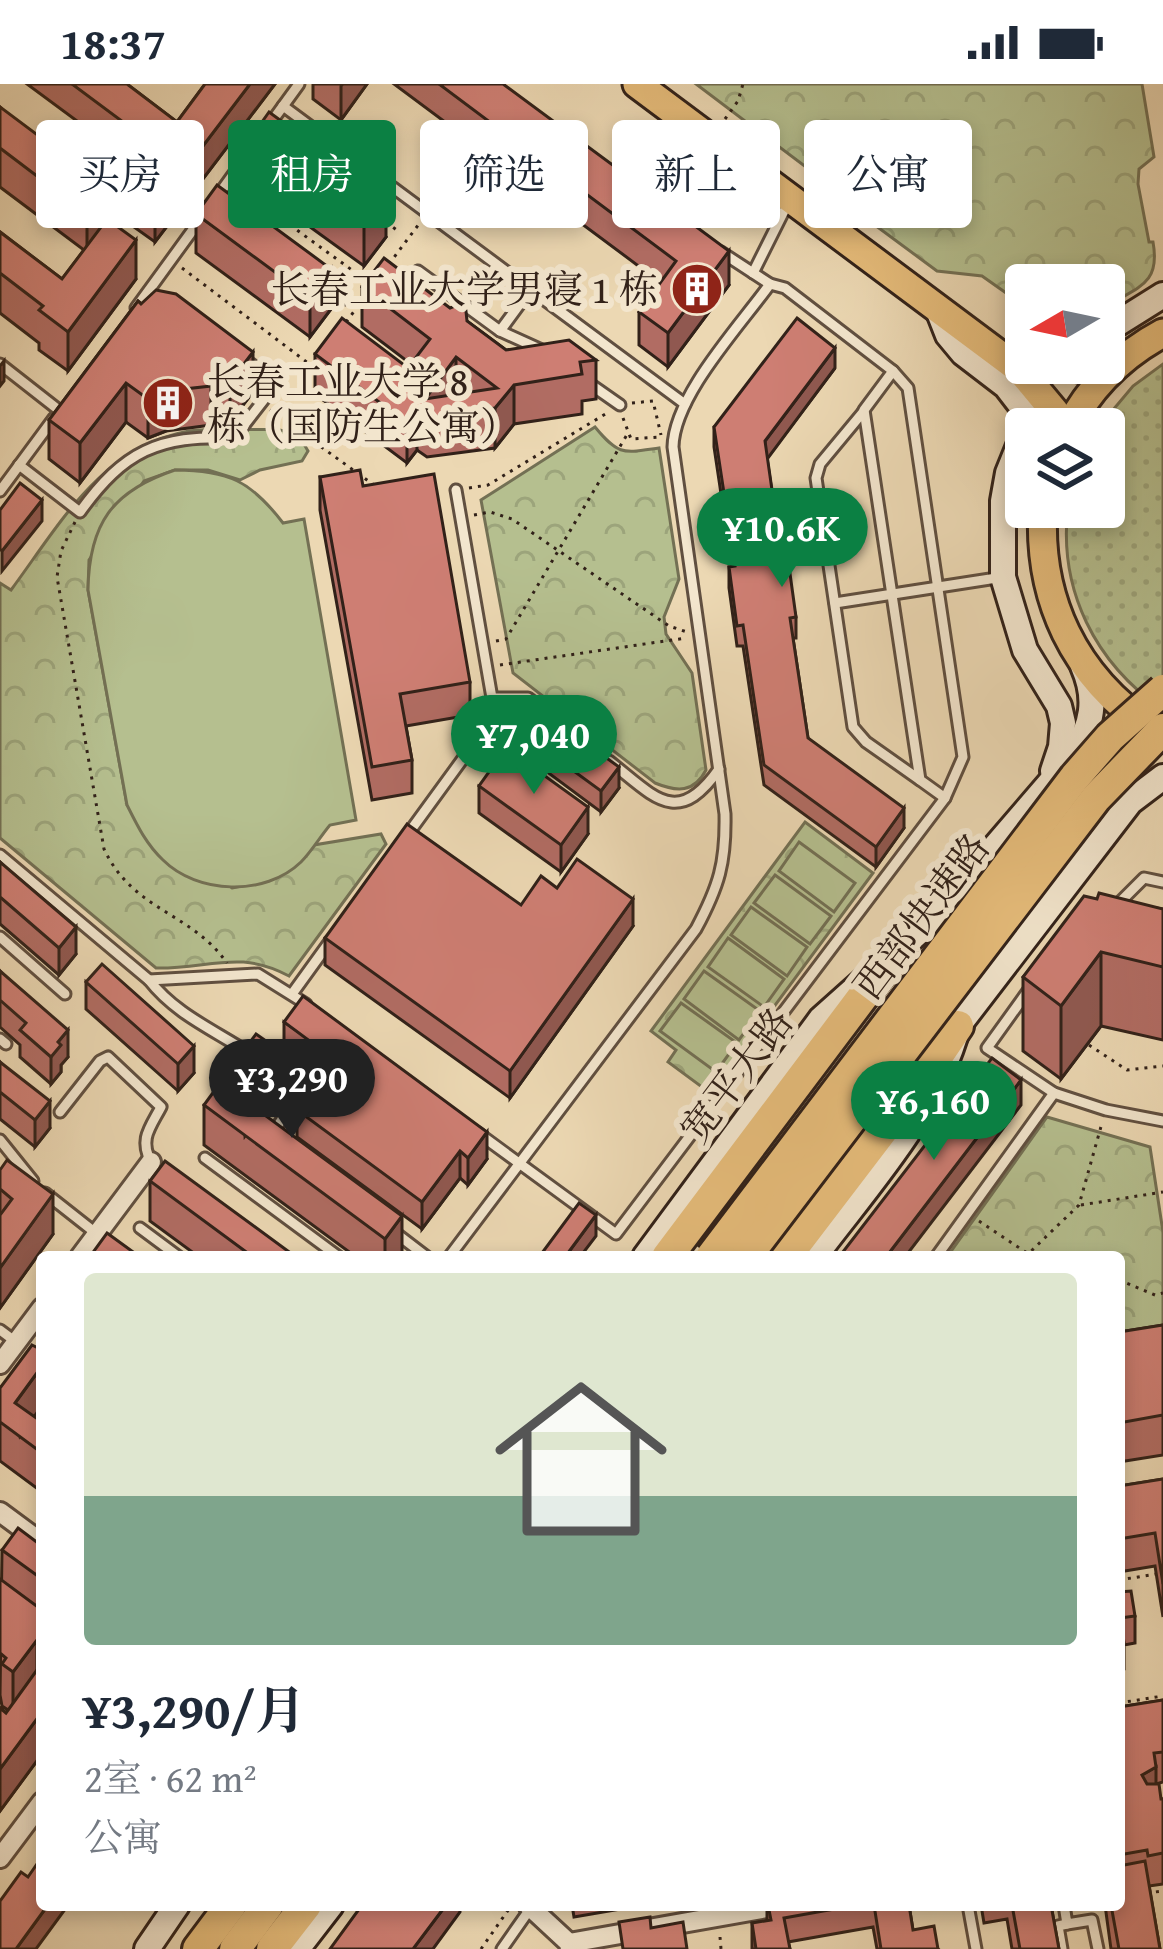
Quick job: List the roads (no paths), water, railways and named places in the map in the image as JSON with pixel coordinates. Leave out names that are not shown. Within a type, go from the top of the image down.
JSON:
[{"type":"highway","name":"西部快速路","points":[[716,1251],[1075,777],[1110,737],[1163,690]]},
{"type":"highway","name":"西部快速路","points":[[751,1251],[1096,798],[1163,732]]},
{"type":"highway","points":[[672,1251],[891,959]]},
{"type":"highway","points":[[790,1251],[958,1026]]},
{"type":"highway","points":[[182,1949],[202,1911]]},
{"type":"highway","points":[[198,1949],[226,1911]]},
{"type":"highway","points":[[235,1949],[264,1911]]},
{"type":"highway","points":[[272,1949],[302,1911]]},
{"type":"main road","points":[[637,84],[1020,370],[1052,408]]},
{"type":"main road","points":[[667,84],[1005,336]]},
{"type":"main road","points":[[1125,319],[1163,295]]},
{"type":"main road","points":[[937,307],[948,335],[963,353],[1006,386],[1026,412],[1028,426],[1008,473],[1003,501],[1003,577],[1019,634],[1059,706],[1063,723],[1048,787]]},
{"type":"main road","points":[[1125,359],[1163,334]]},
{"type":"main road","points":[[1080,408],[1099,384]]},
{"type":"main road","points":[[1043,528],[1051,600],[1082,663],[1113,699],[1163,732]]},
{"type":"main road","name":"宽平大路","points":[[649,1251],[821,1019],[933,919],[1048,787],[1088,731],[1094,702],[1082,663]]},
{"type":"main road","points":[[818,1251],[918,1118],[949,1062],[958,1026],[1116,819],[1159,780]]},
{"type":"main road","points":[[147,1949],[173,1911]]},
{"type":"main road","points":[[297,1949],[326,1911]]},
{"type":"street","points":[[84,1251],[152,1162]]},
{"type":"street","points":[[0,1364],[8,1336],[36,1313]]},
{"type":"street","points":[[0,1512],[34,1537]]},
{"type":"street","points":[[0,1858],[36,1810]]},
{"type":"street","points":[[531,1911],[569,1946],[753,1911]]},
{"type":"lane","points":[[126,322],[299,84]]},
{"type":"lane","points":[[283,106],[685,404]]},
{"type":"lane","points":[[753,273],[790,198]]},
{"type":"lane","points":[[461,1120],[616,1234],[946,798],[963,757],[908,388],[893,371],[784,288],[770,284],[704,240]]},
{"type":"lane","points":[[418,271],[500,331],[546,352]]},
{"type":"lane","points":[[307,272],[345,299]]},
{"type":"lane","points":[[452,1251],[696,929],[716,891],[726,857],[719,769],[667,436],[770,284]]},
{"type":"lane","points":[[152,286],[170,300]]},
{"type":"lane","points":[[500,331],[530,290]]},
{"type":"lane","points":[[20,465],[80,512],[107,475],[137,454],[172,441],[234,438],[276,383],[241,356]]},
{"type":"lane","points":[[0,364],[60,411]]},
{"type":"lane","points":[[893,371],[820,464],[816,478],[853,727],[866,742],[946,798]]},
{"type":"lane","points":[[583,378],[620,405]]},
{"type":"lane","points":[[0,491],[73,393]]},
{"type":"lane","points":[[864,410],[920,780]]},
{"type":"lane","points":[[0,468],[10,477]]},
{"type":"lane","points":[[401,844],[483,731],[492,698],[456,490]]},
{"type":"lane","points":[[835,603],[1003,577]]},
{"type":"lane","points":[[492,698],[528,698],[661,801],[676,805],[691,801],[719,769]]},
{"type":"lane","points":[[0,855],[149,980],[187,1018],[212,1028],[285,1077],[297,1094]]},
{"type":"lane","points":[[1113,908],[1144,878],[1163,882]]},
{"type":"lane","points":[[1096,904],[1135,914]]},
{"type":"lane","points":[[0,937],[65,994]]},
{"type":"lane","points":[[292,994],[333,938]]},
{"type":"lane","points":[[149,980],[258,974],[311,1008]]},
{"type":"lane","points":[[1041,974],[987,1048],[1054,1093],[1163,1121]]},
{"type":"lane","points":[[60,1112],[100,1061],[108,1058],[161,1107],[144,1138],[143,1147],[152,1162]]},
{"type":"lane","points":[[940,1251],[1054,1093]]},
{"type":"lane","points":[[287,1112],[270,1137],[288,1151]]},
{"type":"lane","points":[[0,1140],[51,1199],[97,1234]]},
{"type":"lane","points":[[205,1158],[332,1251]]},
{"type":"lane","points":[[374,1217],[419,1251]]},
{"type":"lane","points":[[140,1228],[171,1251]]},
{"type":"lane","points":[[13,1548],[34,1537]]},
{"type":"lane","points":[[502,1949],[523,1911]]},
{"type":"lane","points":[[969,1911],[976,1949]]},
{"type":"lane","points":[[1065,1911],[1067,1924]]},
{"type":"lane","points":[[1062,1949],[1058,1926],[1093,1920],[1098,1949]]},
{"type":"place","name":"长春工业大学男寝 1 栋","points":[[697,289]]},
{"type":"place","name":"长春工业大学 8 栋（国防生公寓）","points":[[168,403]]}]
